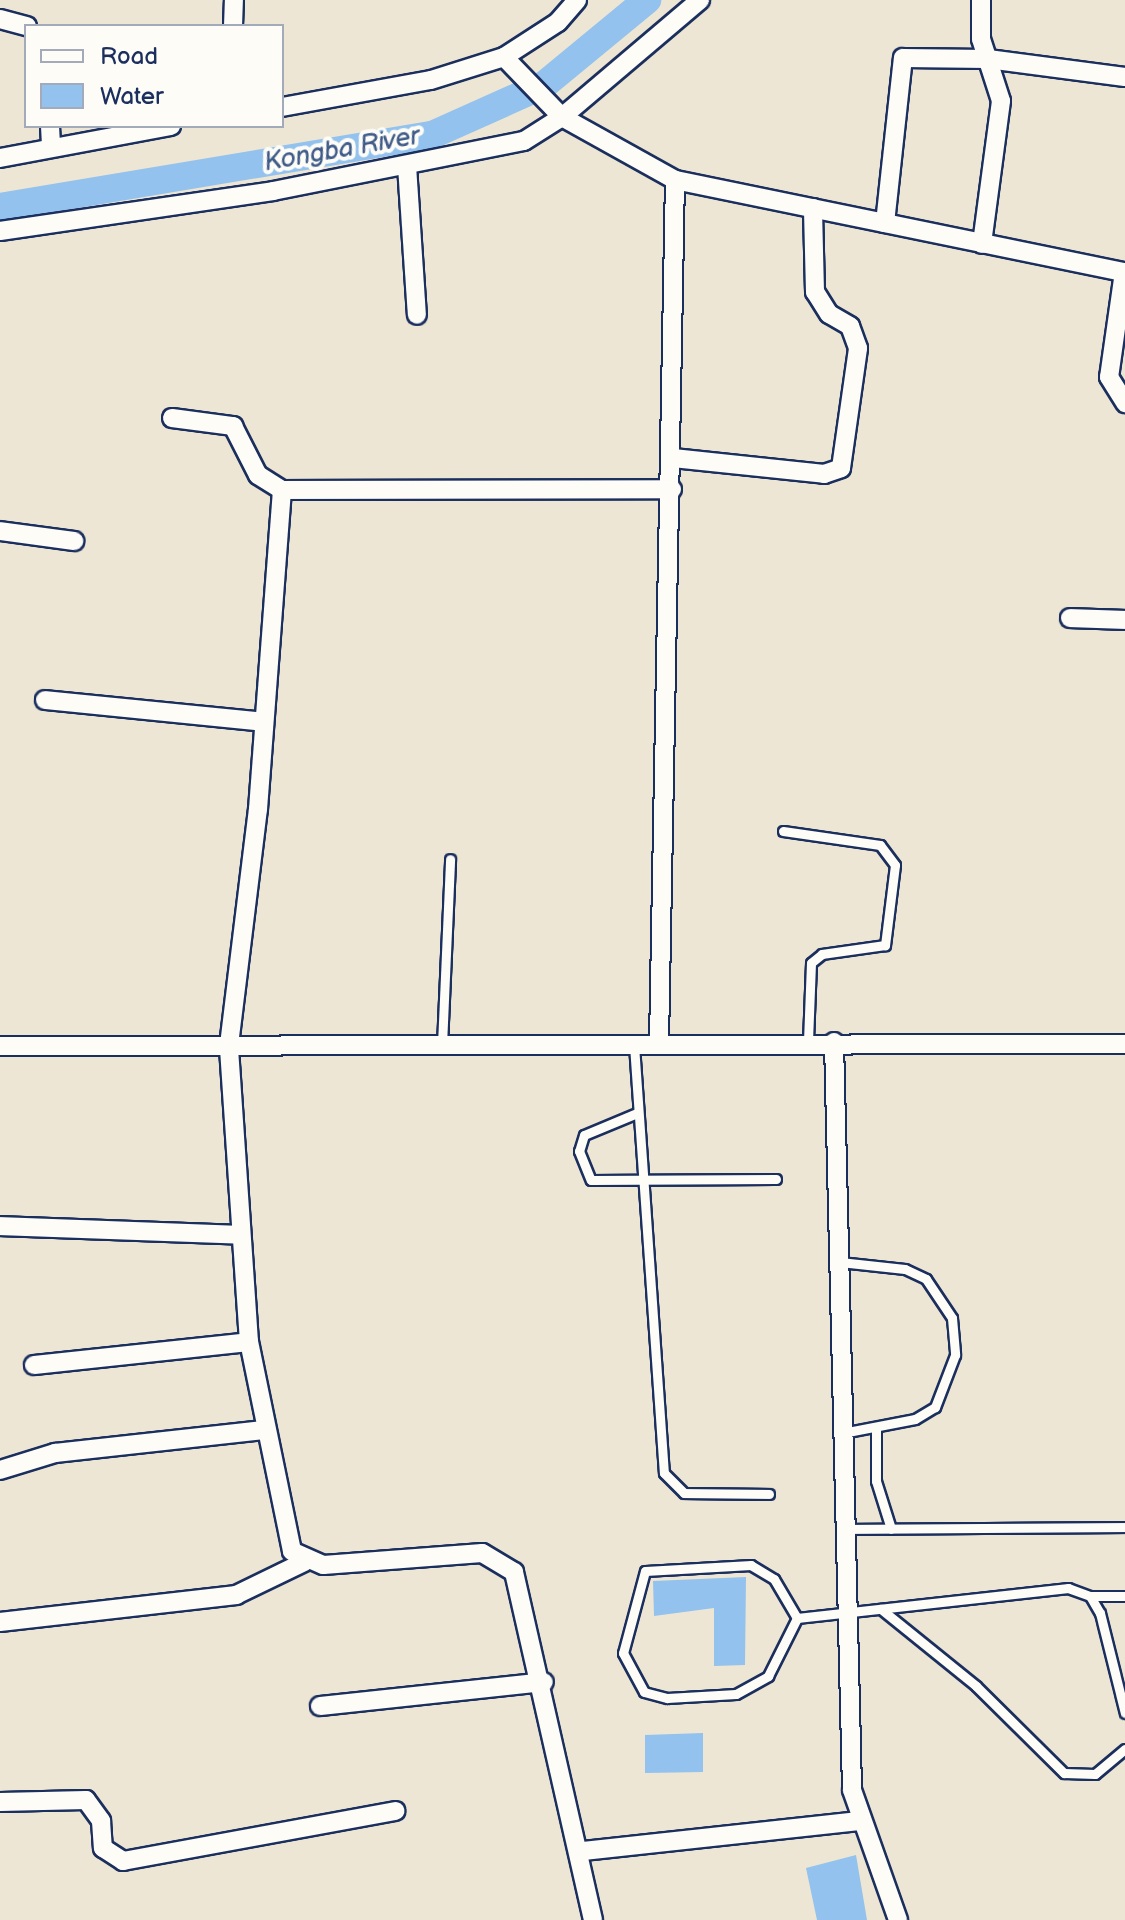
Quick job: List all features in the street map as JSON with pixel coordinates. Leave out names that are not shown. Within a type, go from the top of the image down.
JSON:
[{"type":"street","points":[[233,24],[234,0]]},
{"type":"street","points":[[284,107],[431,80],[508,61],[558,22],[577,0]]},
{"type":"street","points":[[0,231],[407,166],[524,141],[700,0]]},
{"type":"street","points":[[981,0],[988,59],[1001,101],[982,244]]},
{"type":"street","points":[[0,19],[24,25]]},
{"type":"street","points":[[885,223],[903,58],[988,59],[1125,77]]},
{"type":"street","points":[[508,61],[560,114],[675,180],[1124,272],[1109,377],[1125,403]]},
{"type":"street","points":[[50,128],[51,147]]},
{"type":"street","points":[[0,158],[160,128]]},
{"type":"street","points":[[407,166],[417,315]]},
{"type":"street","points":[[659,1043],[673,458],[675,180]]},
{"type":"street","points":[[673,458],[824,474],[841,468],[858,348],[850,326],[829,314],[815,292],[813,208]]},
{"type":"street","points":[[172,418],[233,426],[258,475],[282,490],[672,489]]},
{"type":"street","points":[[282,490],[264,722],[229,1045],[249,1342],[264,1430],[292,1551],[304,1562]]},
{"type":"street","points":[[0,531],[74,541]]},
{"type":"street","points":[[1070,618],[1125,620]]},
{"type":"street","points":[[45,700],[264,722]]},
{"type":"street","points":[[0,1046],[808,1042],[1125,1044]]},
{"type":"street","points":[[834,1042],[844,1609],[859,1821],[898,1920]]},
{"type":"street","points":[[0,1226],[240,1235]]},
{"type":"street","points":[[34,1365],[249,1342]]},
{"type":"street","points":[[0,1470],[55,1453],[264,1430]]},
{"type":"street","points":[[0,1622],[236,1595],[304,1562],[482,1553],[504,1562],[522,1586],[583,1851],[593,1920]]},
{"type":"street","points":[[320,1706],[544,1682]]},
{"type":"street","points":[[0,1802],[86,1800],[101,1821],[103,1848],[123,1861],[395,1811]]},
{"type":"street","points":[[583,1851],[859,1821]]},
{"type":"lane","points":[[783,831],[880,845],[895,865],[885,945],[822,954],[811,963],[808,1042]]},
{"type":"lane","points":[[442,1045],[450,859]]},
{"type":"lane","points":[[634,1044],[635,1095],[664,1473],[684,1493],[769,1494]]},
{"type":"lane","points":[[637,1113],[597,1124],[579,1151],[591,1180],[642,1183],[776,1179]]},
{"type":"lane","points":[[840,1262],[905,1269],[926,1279],[952,1318],[955,1355],[946,1394],[915,1419],[876,1430],[842,1433]]},
{"type":"lane","points":[[876,1430],[876,1481],[891,1529]]},
{"type":"lane","points":[[843,1529],[1125,1527]]},
{"type":"lane","points":[[751,1565],[774,1579],[797,1618],[768,1676],[736,1694],[667,1698],[644,1692],[623,1653],[645,1571],[751,1565]]},
{"type":"lane","points":[[797,1618],[844,1609],[881,1609],[937,1597],[1068,1588],[1090,1596],[1125,1596]]},
{"type":"lane","points":[[1090,1596],[1125,1713]]},
{"type":"lane","points":[[881,1609],[976,1686],[1064,1773],[1095,1774],[1125,1749]]},
{"type":"water","points":[[746,1577],[745,1665],[714,1666],[714,1608],[654,1616],[653,1581]]},
{"type":"water","points":[[703,1733],[703,1772],[645,1773],[645,1735]]},
{"type":"water","points":[[856,1855],[867,1920],[817,1920],[806,1868]]},
{"type":"waterway","name":"Kongba River","points":[[0,207],[432,135],[544,85],[647,0]]}]
